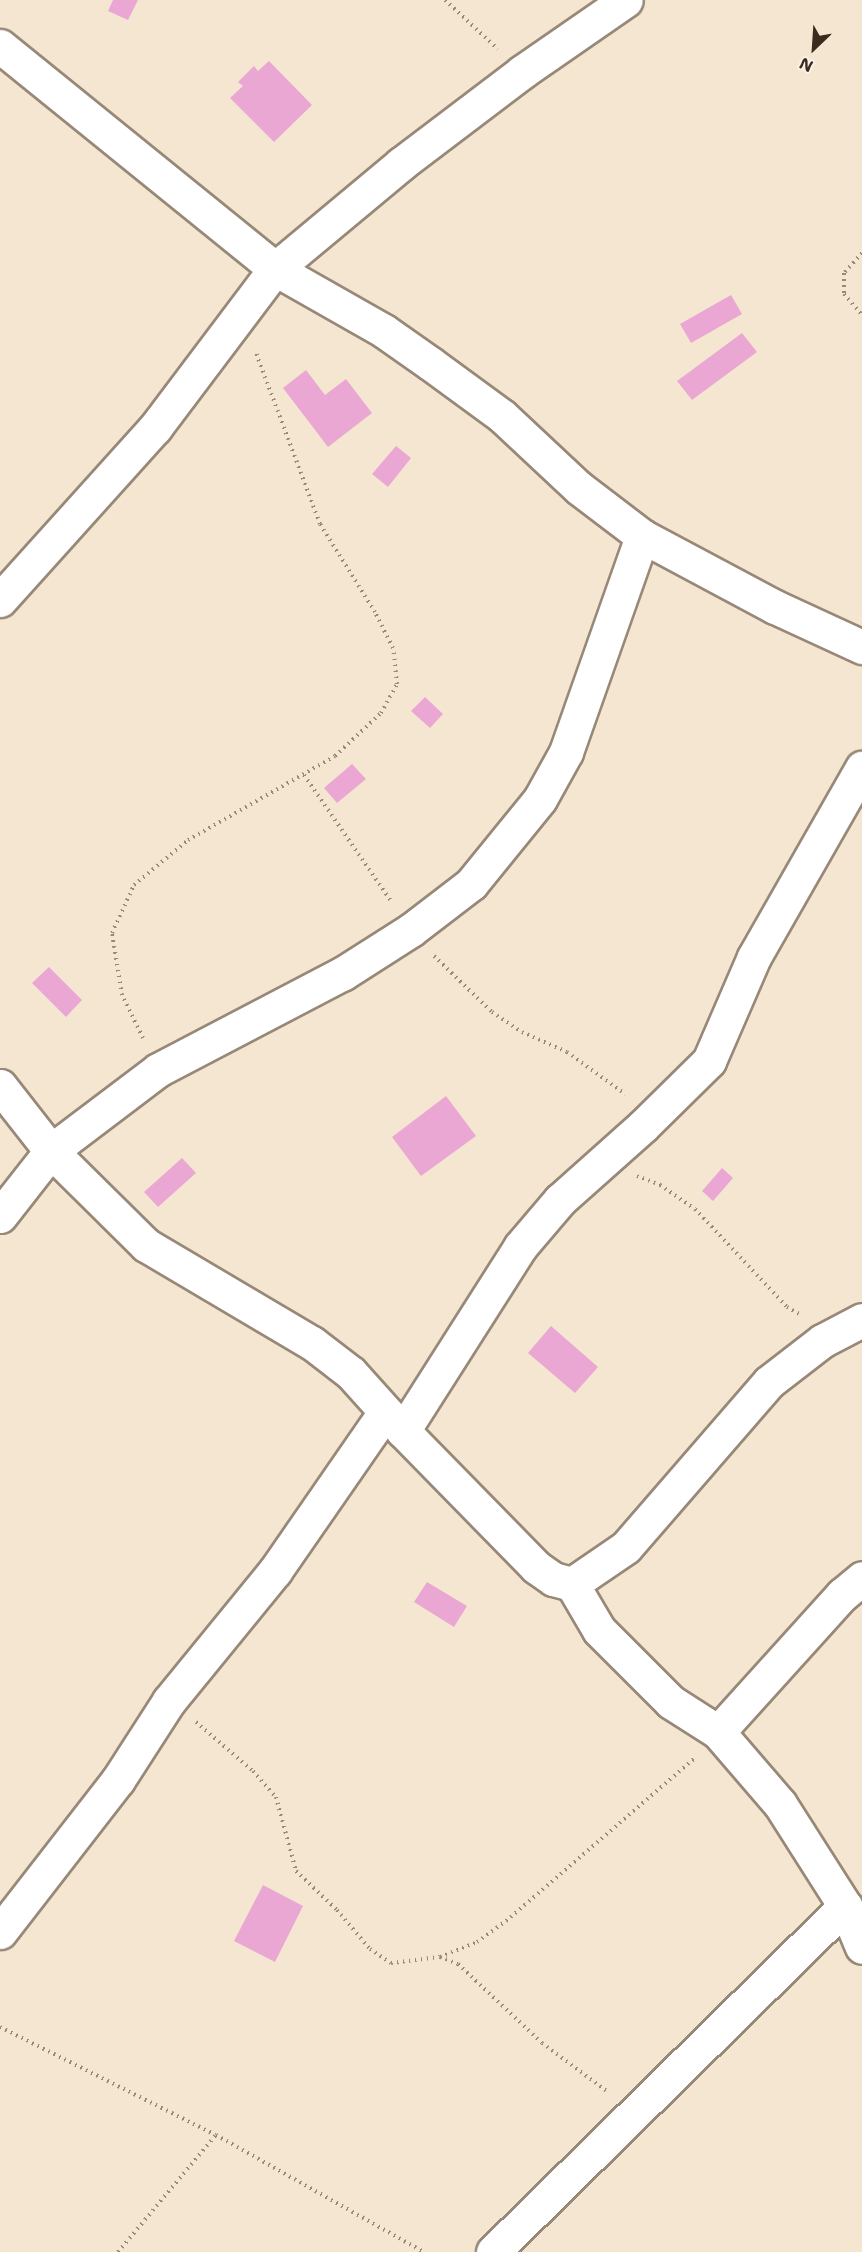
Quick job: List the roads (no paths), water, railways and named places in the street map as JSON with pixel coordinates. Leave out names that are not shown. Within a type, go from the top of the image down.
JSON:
[{"type":"street","points":[[0,600],[155,428],[275,269],[393,171],[522,72],[627,0]]},
{"type":"street","points":[[0,45],[275,269],[384,331],[458,383],[502,416],[579,488],[642,536],[775,607],[862,647]]},
{"type":"street","points":[[0,1216],[51,1151],[158,1070],[342,974],[411,930],[471,884],[540,799],[585,706],[642,536]]},
{"type":"street","points":[[0,1932],[112,1789],[169,1701],[394,1421],[520,1246],[560,1200],[644,1126],[708,1060],[754,957],[862,768]]},
{"type":"street","points":[[0,1086],[51,1151],[146,1245],[312,1343],[351,1373],[394,1421],[536,1567],[554,1579],[572,1584],[599,1630],[671,1702],[718,1732],[780,1804],[845,1906],[862,1947]]},
{"type":"street","points":[[572,1584],[626,1546],[769,1382],[856,1322]]},
{"type":"street","points":[[718,1732],[842,1595],[862,1578]]},
{"type":"street","points":[[493,2252],[845,1906]]}]
